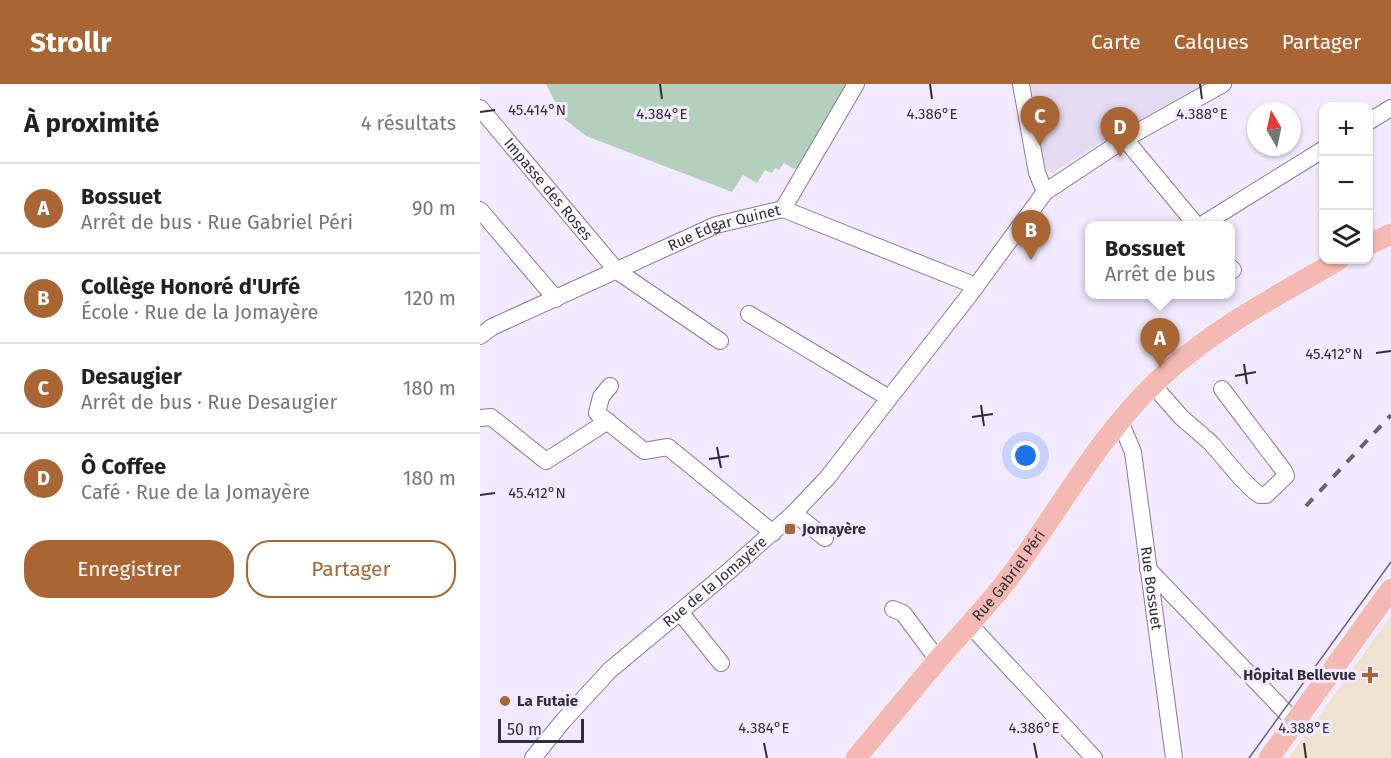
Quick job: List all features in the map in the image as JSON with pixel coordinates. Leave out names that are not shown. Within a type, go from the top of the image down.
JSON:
[{"type":"main road","points":[[1373,243],[1391,234]]},
{"type":"main road","name":"Rue Gabriel Péri","points":[[856,758],[1013,573],[1120,421],[1153,385],[1174,365],[1224,328],[1259,305],[1332,264]]},
{"type":"main road","points":[[1269,758],[1391,589]]},
{"type":"street","points":[[783,209],[856,84]]},
{"type":"street","points":[[1021,84],[1037,172],[1045,192]]},
{"type":"street","name":"Rue de la Jomayère","points":[[533,758],[563,720],[610,670],[729,572],[794,513],[828,477],[976,286],[1045,192],[1125,139],[1223,84]]},
{"type":"street","name":"Impasse des Roses","points":[[480,108],[617,271],[720,341]]},
{"type":"street","points":[[1373,119],[1391,108]]},
{"type":"street","points":[[1125,139],[1195,221]]},
{"type":"street","points":[[1205,221],[1319,152]]},
{"type":"street","name":"Rue Edgar Quinet","points":[[480,336],[492,327],[716,225],[783,209],[976,286]]},
{"type":"street","points":[[480,210],[556,298]]},
{"type":"street","points":[[749,315],[889,398]]},
{"type":"street","points":[[1153,385],[1181,417],[1211,443],[1254,491],[1260,495],[1266,495],[1286,476],[1284,471],[1222,389]]},
{"type":"street","points":[[610,386],[601,397],[597,412],[644,452],[668,447],[773,532]]},
{"type":"street","points":[[480,418],[492,417],[546,461],[608,421]]},
{"type":"street","name":"Rue Bossuet","points":[[1120,421],[1133,452],[1174,758]]},
{"type":"street","points":[[794,513],[825,538]]},
{"type":"street","points":[[1148,569],[1295,722]]},
{"type":"street","points":[[894,609],[903,613],[938,660]]},
{"type":"street","points":[[680,612],[721,663]]},
{"type":"street","points":[[970,624],[1094,758]]},
{"type":"shaded area","points":[[1031,84],[1203,84],[1052,173],[1045,168]]},
{"type":"shaded area","name":"Hôpital Bellevue","points":[[1391,616],[1391,758],[1289,758],[1311,727]]},
{"type":"green space","points":[[546,84],[847,84],[798,167],[794,169],[784,163],[779,170],[775,168],[772,173],[765,170],[757,183],[743,175],[732,192],[586,136],[563,118]]},
{"type":"tram line","points":[[1249,758],[1391,562]]},
{"type":"railway","points":[[1306,506],[1391,415]]},
{"type":"place","name":"Desaugier","points":[[1040,146]]},
{"type":"place","name":"Ô Coffee","points":[[1120,157]]},
{"type":"place","name":"Collège Honoré d'Urfé","points":[[1031,260]]},
{"type":"place","name":"Bossuet","points":[[1160,368]]},
{"type":"place","name":"Jomayère","points":[[790,529]]},
{"type":"place","name":"Hôpital Bellevue","points":[[1370,675]]},
{"type":"place","name":"La Futaie","points":[[505,701]]}]
